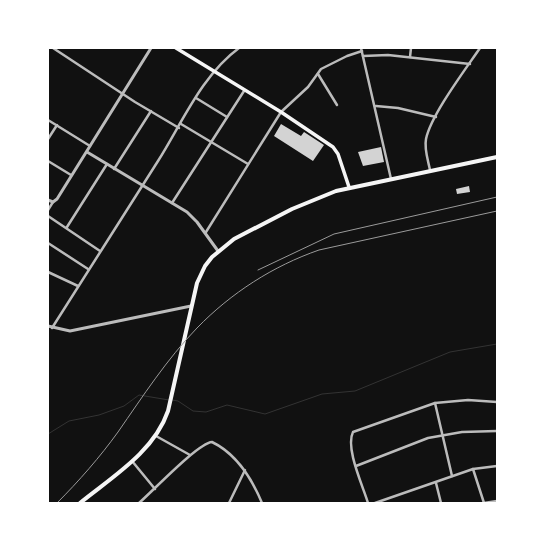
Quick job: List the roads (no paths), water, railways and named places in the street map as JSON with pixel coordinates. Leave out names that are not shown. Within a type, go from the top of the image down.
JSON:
[{"type":"highway","points":[[80,503],[146,449],[156,436],[168,411],[191,306],[202,272],[218,251],[234,239],[292,209],[336,190],[497,157]]},
{"type":"main road","points":[[176,48],[244,91],[281,112],[333,147],[338,154],[350,187]]},
{"type":"street","points":[[53,48],[122,94],[179,128]]},
{"type":"street","points":[[48,210],[87,152],[151,48]]},
{"type":"street","points":[[52,328],[88,269],[143,186],[213,71],[239,48]]},
{"type":"street","points":[[410,57],[411,48]]},
{"type":"street","points":[[430,170],[425,145],[428,133],[436,117],[480,48]]},
{"type":"street","points":[[206,232],[281,112],[308,87],[327,65],[362,49],[376,106],[391,179]]},
{"type":"street","points":[[363,56],[388,55],[470,64]]},
{"type":"street","points":[[318,74],[337,105]]},
{"type":"street","points":[[172,203],[244,91]]},
{"type":"street","points":[[196,98],[227,117]]},
{"type":"street","points":[[376,106],[398,108],[436,117]]},
{"type":"street","points":[[114,169],[151,111]]},
{"type":"street","points":[[48,120],[90,146]]},
{"type":"street","points":[[181,124],[248,164]]},
{"type":"street","points":[[48,139],[57,125]]},
{"type":"street","points":[[87,152],[186,212],[206,232],[218,251]]},
{"type":"street","points":[[48,161],[71,175]]},
{"type":"street","points":[[67,228],[107,164]]},
{"type":"street","points":[[48,200],[53,202]]},
{"type":"street","points":[[48,216],[100,251]]},
{"type":"street","points":[[48,243],[88,269]]},
{"type":"street","points":[[48,272],[78,286]]},
{"type":"street","points":[[48,326],[70,331],[191,306]]},
{"type":"street","points":[[368,503],[350,444],[350,437],[353,432],[434,403],[468,400],[497,402]]},
{"type":"street","points":[[434,403],[452,476]]},
{"type":"street","points":[[356,466],[416,442],[443,435],[462,432],[497,431]]},
{"type":"street","points":[[156,436],[190,455]]},
{"type":"street","points":[[139,503],[190,455],[204,444],[212,442],[233,457],[245,470],[254,484],[262,503]]},
{"type":"street","points":[[132,461],[155,489]]},
{"type":"street","points":[[376,503],[474,469],[497,466]]},
{"type":"street","points":[[474,469],[484,503],[497,501]]},
{"type":"street","points":[[229,503],[245,470]]},
{"type":"street","points":[[436,483],[441,503]]},
{"type":"waterway","points":[[172,400],[178,401],[193,411],[206,412],[227,405],[265,414],[322,394],[355,391],[450,352],[497,344]]},
{"type":"waterway","points":[[48,434],[69,421],[99,415],[124,406],[139,395],[169,400]]},
{"type":"railway","points":[[258,270],[334,234],[497,197]]},
{"type":"railway","points":[[57,503],[104,451],[156,378],[186,340],[210,315],[238,292],[269,272],[319,250],[497,211]]}]
